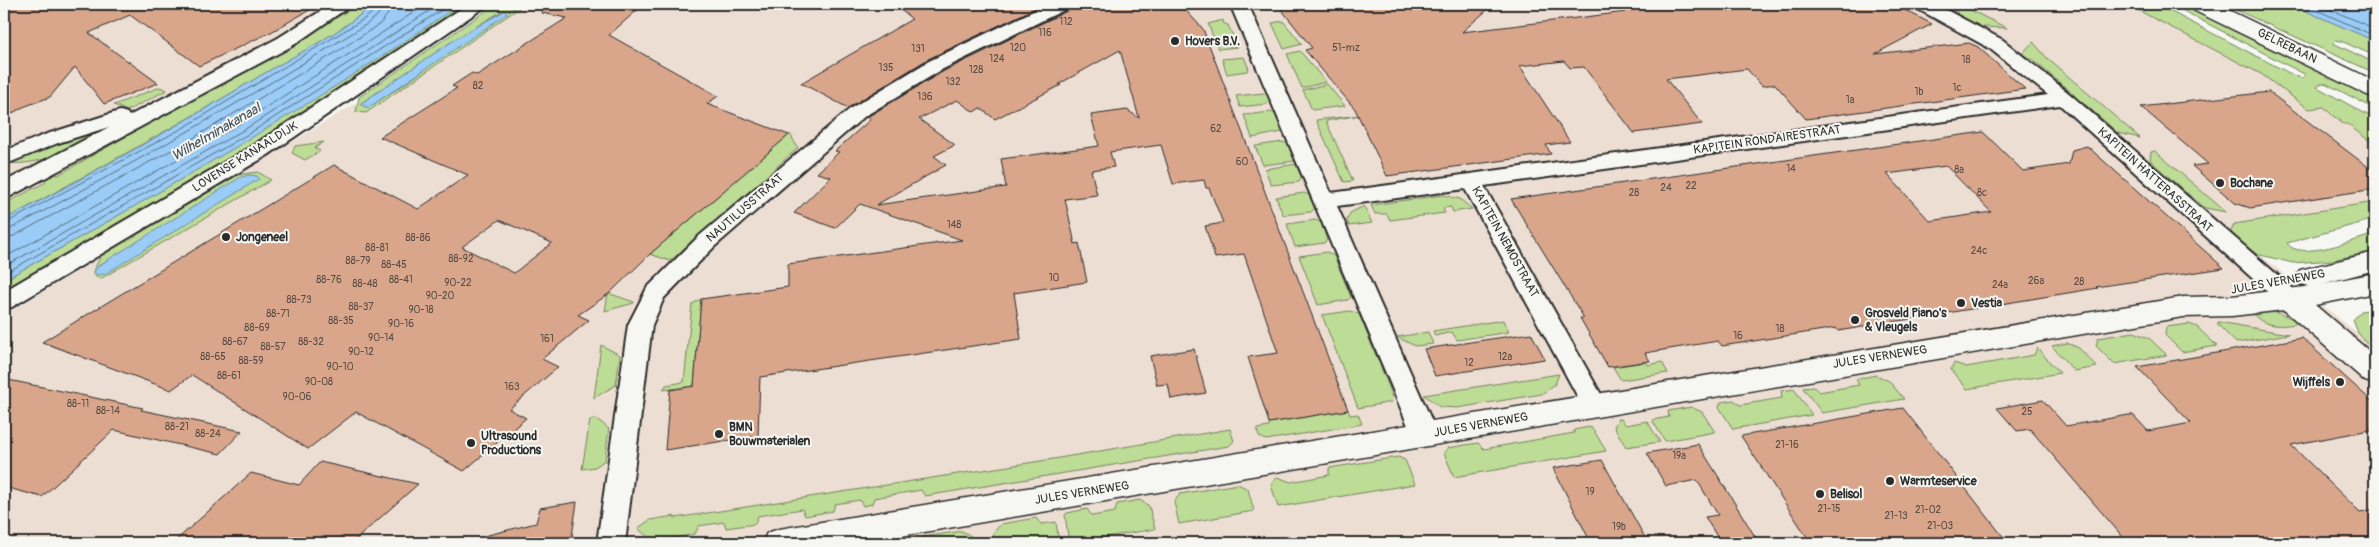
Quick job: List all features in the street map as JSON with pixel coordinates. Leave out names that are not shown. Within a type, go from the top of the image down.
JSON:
[{"type":"street","points":[[4,191],[284,42],[344,4]]},
{"type":"street","name":"LOVENSE KANAALDIJK","points":[[4,301],[261,150],[480,4]]},
{"type":"street","name":"NAUTILUSSTRAAT","points":[[611,543],[640,325],[655,294],[706,242],[858,112],[936,65],[1062,4]]},
{"type":"street","points":[[1239,4],[1326,201],[1425,435]]},
{"type":"street","name":"KAPITEIN HATTERASSTRAAT","points":[[1922,4],[1996,44],[2064,99],[2375,373]]},
{"type":"street","name":"GELREBAAN","points":[[2199,4],[2375,90]]},
{"type":"street","name":"GELREBAAN","points":[[2214,4],[2375,82]]},
{"type":"street","name":"KAPITEIN RONDAIRESTRAAT","points":[[1471,182],[2064,99]]},
{"type":"street","points":[[4,159],[51,138],[172,101]]},
{"type":"street","points":[[4,173],[28,177]]},
{"type":"street","name":"KAPITEIN NEMOSTRAAT","points":[[1326,201],[1471,182],[1595,405]]},
{"type":"street","name":"JULES VERNEWEG","points":[[779,543],[2183,307],[2233,307],[2375,261]]},
{"type":"street","name":"JULES VERNEWEG","points":[[2282,291],[2375,283]]},
{"type":"shaded area","points":[[4,4],[371,4],[4,211]]},
{"type":"shaded area","points":[[521,4],[2131,4],[2323,105],[2375,142],[2375,214],[2253,249],[2356,332],[2375,329],[2375,543],[4,543],[4,315]]},
{"type":"green space","points":[[360,4],[373,4],[348,24],[321,41],[168,130],[4,220],[4,204],[46,182],[43,180],[55,174],[58,175]]},
{"type":"green space","points":[[460,4],[475,4],[307,114],[4,294],[4,280],[235,147],[349,77]]},
{"type":"green space","points":[[496,4],[512,4],[510,5],[513,9],[525,4],[366,113],[356,112],[359,97]],"holes":[[[502,11],[412,79],[368,108],[360,104],[457,38]]]},
{"type":"green space","points":[[1941,4],[1958,4],[2007,28],[1980,27],[1955,15],[1958,13]]},
{"type":"green space","points":[[2126,4],[2156,4],[2293,75],[2302,78],[2306,75],[2170,4],[2193,4],[2375,98],[2375,109],[2327,84],[2322,83],[2317,87],[2375,119],[2375,145],[2347,124],[2339,121],[2341,120],[2334,117],[2324,107],[2309,109],[2261,74]]},
{"type":"green space","points":[[2223,4],[2290,4],[2375,41],[2375,56],[2341,41],[2336,40],[2333,43],[2375,63],[2375,73]]},
{"type":"green space","points":[[1223,20],[1224,24],[1228,25],[1238,47],[1218,49],[1208,24]]},
{"type":"green space","points":[[1283,21],[1302,44],[1284,49],[1272,23]]},
{"type":"green space","points":[[2033,42],[2048,59],[2140,138],[2118,133],[2086,105],[2079,106],[2070,97],[2075,96],[2032,59],[2026,59],[2021,55]]},
{"type":"green space","points":[[1300,51],[1326,82],[1302,88],[1287,54]]},
{"type":"green space","points":[[1244,57],[1249,69],[1247,71],[1227,74],[1222,59]]},
{"type":"green space","points":[[1327,84],[1345,106],[1312,110],[1303,90]]},
{"type":"green space","points":[[160,87],[167,90],[127,111],[114,105]]},
{"type":"green space","points":[[1263,93],[1268,95],[1270,101],[1267,104],[1240,107],[1236,96]]},
{"type":"green space","points":[[1271,112],[1276,114],[1282,132],[1252,138],[1244,115]]},
{"type":"green space","points":[[1360,115],[1326,121],[1353,181],[1344,182],[1316,120]]},
{"type":"green space","points":[[108,126],[110,127],[60,154],[33,162],[4,163]]},
{"type":"green space","points":[[790,134],[798,148],[670,261],[650,254]]},
{"type":"green space","points":[[324,142],[315,148],[320,151],[305,160],[292,153],[295,146]]},
{"type":"green space","points":[[1283,142],[1288,144],[1295,161],[1263,165],[1255,146]]},
{"type":"green space","points":[[2155,151],[2226,212],[2205,208],[2187,193],[2181,194],[2175,189],[2181,188],[2150,160],[2151,152]]},
{"type":"green space","points":[[1296,164],[1302,178],[1299,182],[1271,185],[1265,169]]},
{"type":"green space","points":[[258,172],[271,180],[100,279],[92,273],[103,252],[228,176]]},
{"type":"green space","points":[[1304,193],[1309,195],[1315,208],[1311,212],[1283,215],[1276,197]]},
{"type":"green space","points":[[1443,195],[1460,199],[1472,209],[1453,212],[1451,207],[1443,208],[1445,213],[1390,220],[1387,214],[1375,214],[1371,205]]},
{"type":"green space","points":[[2375,202],[2375,219],[2287,243],[2293,248],[2315,250],[2375,234],[2375,251],[2332,260],[2293,263],[2256,254],[2230,234],[2234,224]]},
{"type":"green space","points":[[1364,206],[1372,223],[1349,226],[1347,220],[1350,213]]},
{"type":"green space","points":[[1315,220],[1321,222],[1327,240],[1324,243],[1295,247],[1287,224]]},
{"type":"green space","points":[[1327,252],[1334,256],[1351,297],[1348,300],[1318,305],[1299,256]]},
{"type":"green space","points":[[608,293],[634,302],[634,303],[605,311]]},
{"type":"green space","points":[[701,299],[694,386],[663,390],[666,385],[684,382],[692,304]]},
{"type":"green space","points":[[2375,309],[2375,325],[2373,325],[2375,328],[2375,352],[2358,333],[2353,320],[2361,311]]},
{"type":"green space","points":[[1350,311],[1359,314],[1391,392],[1392,402],[1358,408],[1322,315]]},
{"type":"green space","points":[[2250,311],[2278,313],[2300,323],[2273,325],[2261,321]]},
{"type":"green space","points":[[1503,320],[1509,332],[1457,340],[1452,332],[1435,336],[1433,331]]},
{"type":"green space","points":[[2218,322],[2289,334],[2236,343],[2218,325]]},
{"type":"green space","points":[[2189,324],[2197,327],[2217,346],[2182,352],[2165,335],[2166,327]]},
{"type":"green space","points":[[1428,332],[1433,344],[1415,346],[1397,337]]},
{"type":"green space","points":[[2134,332],[2149,338],[2167,355],[2114,364],[2096,346],[2098,338]]},
{"type":"green space","points":[[2067,343],[2079,348],[2097,367],[2074,371],[2052,346]]},
{"type":"green space","points":[[601,345],[620,355],[616,385],[594,398]]},
{"type":"green space","points":[[2037,348],[2060,373],[1967,389],[1951,370],[1954,363],[1966,367],[2034,355]]},
{"type":"green space","points":[[1646,362],[1648,365],[1662,362],[1668,373],[1621,380],[1613,367]]},
{"type":"green space","points":[[1559,374],[1555,384],[1542,394],[1457,408],[1440,407],[1424,395]]},
{"type":"green space","points":[[1876,375],[1889,381],[1904,399],[1822,413],[1803,388],[1814,387],[1819,392],[1859,385],[1856,379]]},
{"type":"green space","points":[[1794,389],[1812,415],[1733,429],[1719,407],[1721,402],[1734,400],[1740,405],[1782,398],[1781,391]]},
{"type":"green space","points":[[1691,407],[1702,412],[1715,432],[1665,441],[1652,420],[1669,417],[1668,411]]},
{"type":"green space","points":[[1348,410],[1350,415],[1358,414],[1362,424],[1266,440],[1259,437],[1257,429],[1269,427],[1269,423]]},
{"type":"green space","points":[[597,419],[609,429],[605,460],[595,467],[582,469],[590,420]]},
{"type":"green space","points":[[1618,419],[1621,419],[1626,425],[1647,421],[1660,442],[1626,447],[1614,427]]},
{"type":"green space","points":[[1589,427],[1593,429],[1606,451],[1454,477],[1444,453],[1447,448],[1478,443],[1484,449],[1574,433],[1574,430]]},
{"type":"green space","points":[[1230,429],[1234,441],[1229,446],[925,496],[921,490],[874,498],[872,504],[863,506],[860,500],[835,504],[833,511],[805,516],[802,509],[758,516],[755,524],[726,528],[724,522],[699,526],[695,534],[672,538],[657,539],[650,537],[638,528],[650,520],[674,516],[675,518],[1047,460]]},
{"type":"green space","points":[[1398,457],[1405,460],[1415,484],[1278,507],[1271,485],[1277,477],[1291,482],[1329,475],[1329,468]]},
{"type":"green space","points":[[1238,484],[1248,489],[1254,511],[1179,524],[1174,502],[1180,494]]},
{"type":"green space","points":[[1140,500],[1149,506],[1155,529],[1069,543],[1065,515],[1067,513],[1087,509],[1092,516],[1115,512],[1117,504]]},
{"type":"green space","points":[[1036,518],[1041,524],[1056,522],[1059,543],[994,543],[993,533],[1001,524]]},
{"type":"green space","points":[[962,531],[971,536],[972,543],[917,543],[923,537]]},
{"type":"water","name":"Wilhelminakanaal","points":[[373,4],[460,4],[349,78],[292,113],[178,181],[4,280],[4,220],[136,149],[321,41],[349,24]]},
{"type":"water","points":[[2290,4],[2375,4],[2375,41]]},
{"type":"water","points":[[504,11],[508,13],[368,108],[360,104],[457,38]]},
{"type":"water","points":[[257,176],[259,179],[105,274],[97,275],[94,272],[98,266],[241,177]]},
{"type":"building","points":[[4,4],[320,4],[271,32],[199,66],[130,15],[89,33],[158,83],[104,104],[75,67],[50,97],[23,107],[4,118]]},
{"type":"building","points":[[543,4],[644,4],[609,35],[718,96],[707,104],[789,135],[650,254],[610,293],[578,315],[589,320],[542,359],[558,367],[509,409],[526,418],[464,471],[356,412],[308,449],[192,375],[171,390],[42,342],[334,165],[418,209],[468,175],[380,137],[457,88],[452,86],[472,73],[477,75],[567,18],[542,13]],"holes":[[[499,220],[552,243],[514,273],[462,247]]]},
{"type":"building","points":[[893,4],[1044,4],[928,59],[848,108],[801,83],[912,19]]},
{"type":"building","points":[[1073,4],[1180,4],[1203,29],[1348,410],[1269,423],[1248,357],[1278,353],[1244,254],[1215,258],[1205,226],[1223,223],[1209,188],[1206,188],[1204,180],[1173,184],[1161,145],[1110,152],[1114,167],[1091,170],[1097,195],[1065,199],[1075,244],[1079,243],[1087,282],[1014,293],[1021,339],[760,377],[758,436],[665,450],[670,390],[694,386],[701,299],[788,287],[788,264],[962,240],[860,204],[835,228],[794,213],[831,177],[817,173],[839,152],[835,151],[871,119],[867,117],[944,71],[1069,10]],"holes":[[[1120,50],[1139,118],[1127,110],[1091,115],[1099,146],[1001,159],[1006,187],[876,205],[946,165],[934,156],[955,145],[919,119],[957,100],[974,112],[980,108],[995,119],[1061,85],[1059,84]]]},
{"type":"building","points":[[1277,4],[1494,4],[1462,32],[1626,12],[1613,4],[1893,4],[1932,24],[1875,54],[1969,43],[1978,47],[2025,89],[1806,119],[1775,84],[1762,86],[1747,69],[1666,79],[1702,124],[1634,133],[1584,67],[1570,68],[1564,61],[1520,66],[1570,142],[1546,145],[1551,154],[1387,176],[1355,109],[1305,50],[1312,48]]},
{"type":"building","points":[[2269,92],[2375,172],[2375,189],[2250,208],[2235,203],[2192,166],[2208,164],[2141,107]]},
{"type":"building","points":[[1983,132],[2023,171],[2069,164],[2072,150],[2087,146],[2224,268],[2096,287],[2098,288],[1838,331],[1836,328],[1722,346],[1718,341],[1645,353],[1650,361],[1608,367],[1580,318],[1584,318],[1511,199]],"holes":[[[1946,166],[1991,212],[1930,221],[1887,174]]]},
{"type":"building","points":[[1531,333],[1545,359],[1435,376],[1424,349]]},
{"type":"building","points":[[2302,338],[2375,404],[2375,429],[2291,445],[2360,512],[2375,509],[2375,543],[2128,543],[2030,429],[2017,431],[1997,408],[2043,400],[2066,426],[2129,415],[2133,415],[2148,431],[2191,423],[2137,367]]},
{"type":"building","points":[[1194,349],[1206,393],[1171,399],[1168,384],[1157,385],[1150,356]]},
{"type":"building","points":[[4,379],[242,431],[220,454],[114,430],[42,497],[4,487]]},
{"type":"building","points":[[1903,408],[2008,543],[1811,543],[1741,436]]},
{"type":"building","points":[[1698,444],[1759,543],[1721,543],[1705,517],[1718,515],[1697,480],[1666,486],[1647,453]]},
{"type":"building","points":[[1602,460],[1648,543],[1591,543],[1553,468]]},
{"type":"building","points":[[320,462],[418,484],[352,543],[173,543],[251,473],[299,485]]},
{"type":"building","points":[[577,502],[571,543],[485,543],[484,536],[536,523],[540,508]]},
{"type":"place","name":"Hovers B.V.","points":[[1175,41]]},
{"type":"place","name":"Bochane","points":[[2220,183]]},
{"type":"place","name":"Jongeneel","points":[[226,237]]},
{"type":"place","name":"Vestia","points":[[1961,303]]},
{"type":"place","name":"Grosveld Piano's & Vleugels","points":[[1855,320]]},
{"type":"place","name":"Wijffels","points":[[2340,382]]},
{"type":"place","name":"BMN Bouwmaterialen","points":[[719,434]]},
{"type":"place","name":"Ultrasound Productions","points":[[471,443]]},
{"type":"place","name":"Warmteservice","points":[[1890,481]]},
{"type":"place","name":"Belisol","points":[[1820,494]]}]
